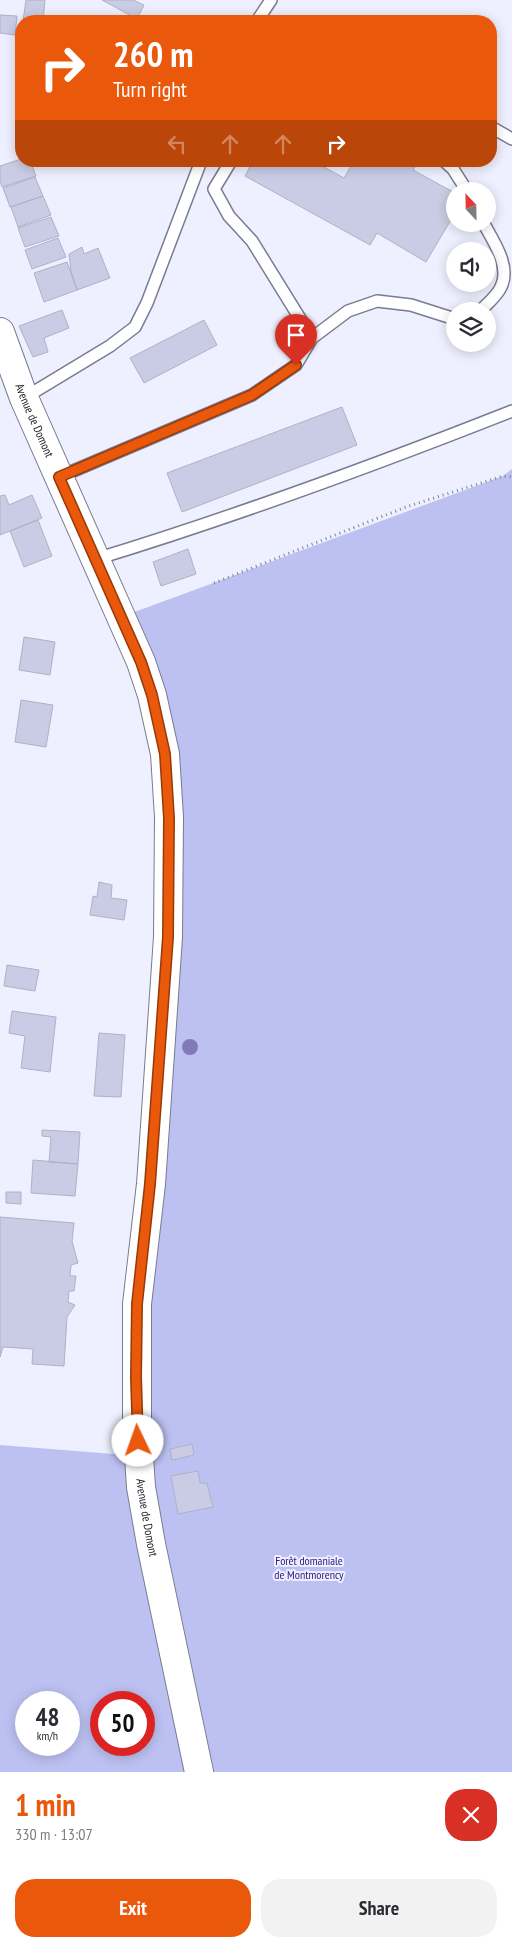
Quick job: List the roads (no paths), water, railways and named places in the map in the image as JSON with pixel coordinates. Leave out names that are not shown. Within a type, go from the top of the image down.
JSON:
[{"type":"main road","name":"Avenue de Domont","points":[[0,332],[24,398],[141,662],[152,695],[165,754],[169,818],[168,937],[150,1184],[137,1304],[137,1426],[141,1488],[151,1544],[199,1772]]},
{"type":"lane","points":[[261,15],[271,0]]},
{"type":"lane","points":[[497,130],[512,139]]},
{"type":"lane","points":[[24,398],[110,346],[135,327],[147,304],[199,167]]},
{"type":"lane","points":[[227,167],[214,189],[229,216],[252,241],[312,338]]},
{"type":"lane","points":[[451,167],[461,182]]},
{"type":"lane","points":[[488,232],[498,250],[506,274],[500,289],[488,302]]},
{"type":"lane","points":[[59,477],[252,395],[296,365],[312,338],[348,311],[378,301],[411,305],[446,317]]},
{"type":"lane","points":[[96,559],[192,530],[444,438],[512,411]]},
{"type":"park label","name":"Forêt domaniale de Montmorency","points":[[309,1568]]}]
